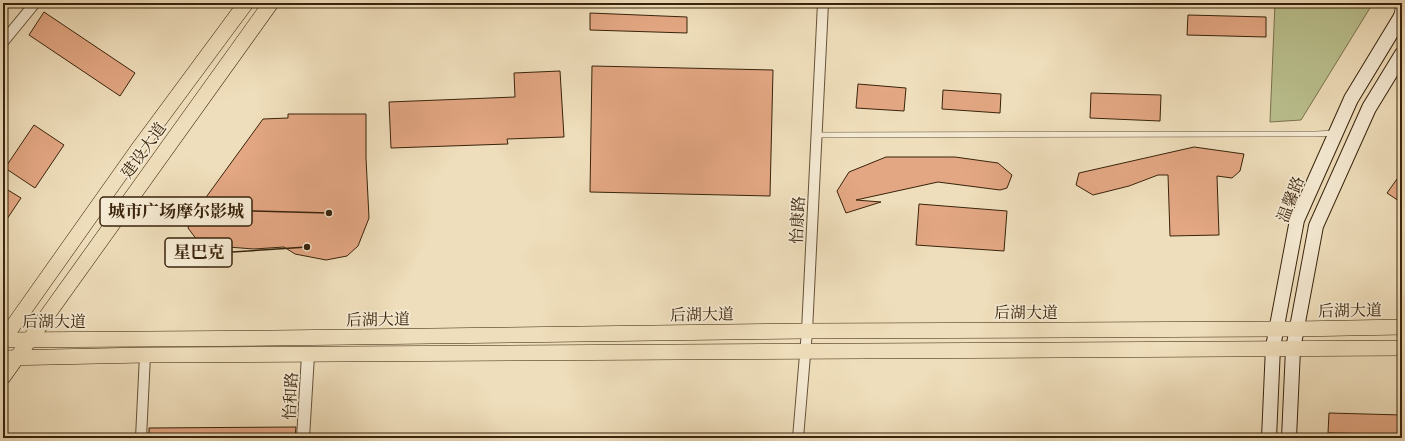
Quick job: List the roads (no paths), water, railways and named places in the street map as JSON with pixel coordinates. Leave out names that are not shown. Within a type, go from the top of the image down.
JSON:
[{"type":"main road","name":"建设大道","points":[[3,340],[143,143],[246,3]]},
{"type":"main road","name":"建设大道","points":[[3,377],[10,358],[30,339],[271,3]]},
{"type":"main road","name":"温馨路","points":[[1269,438],[1273,350],[1297,220],[1351,99],[1400,19]]},
{"type":"main road","points":[[1289,438],[1293,349],[1316,226],[1369,108],[1402,54]]},
{"type":"main road","name":"后湖大道","points":[[3,340],[807,331],[1297,329],[1402,327]]},
{"type":"main road","points":[[10,358],[1402,348]]},
{"type":"street","points":[[3,42],[35,3]]},
{"type":"street","name":"怡康路","points":[[798,438],[806,352],[823,3]]},
{"type":"street","points":[[1400,19],[1402,3]]},
{"type":"street","name":"怡和路","points":[[303,438],[308,355]]},
{"type":"street","points":[[141,438],[145,356]]},
{"type":"lane","points":[[816,135],[1336,133]]},
{"type":"place","name":"城市广场摩尔影城","points":[[329,213]]},
{"type":"place","name":"星巴克","points":[[307,247]]}]
